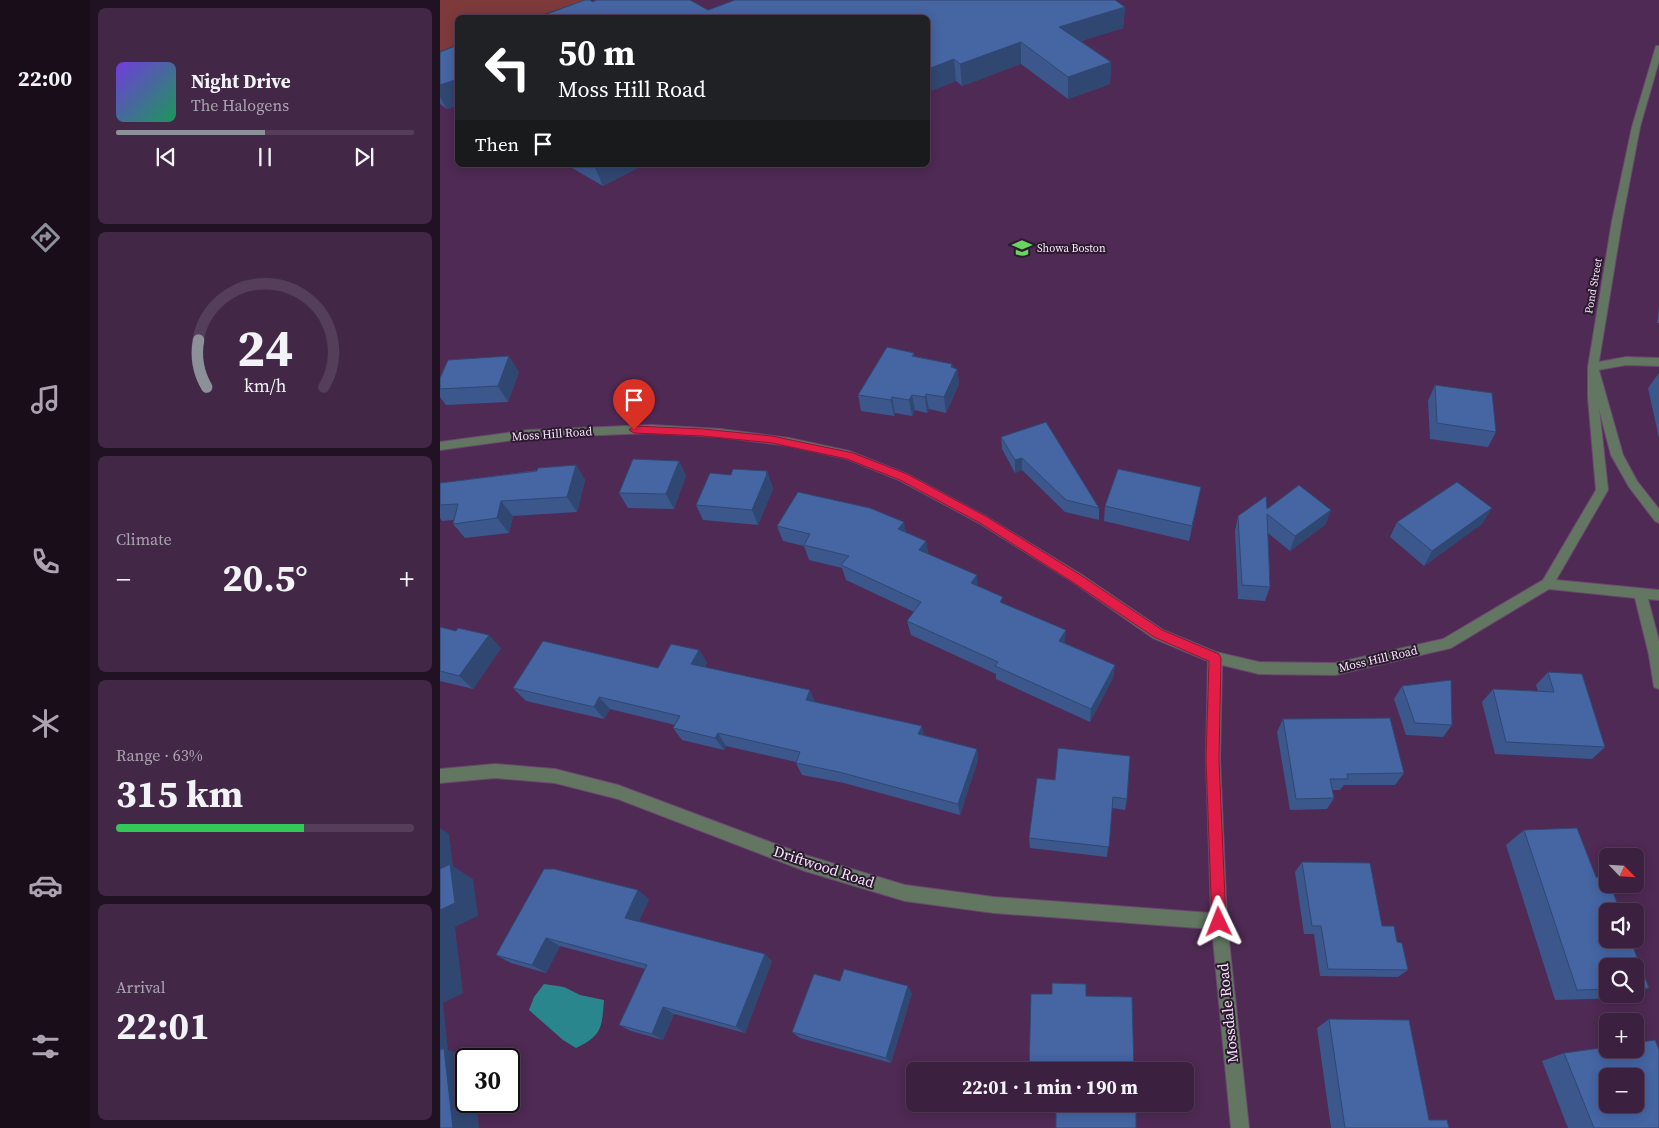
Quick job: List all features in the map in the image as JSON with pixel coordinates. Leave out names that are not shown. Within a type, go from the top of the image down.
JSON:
[{"type":"street","name":"Pond Street","points":[[1659,48],[1636,127],[1617,221],[1593,367],[1617,455],[1634,484],[1659,518]]},
{"type":"street","points":[[1593,367],[1626,361],[1659,362]]},
{"type":"street","name":"Moss Hill Road","points":[[440,446],[528,434],[652,429],[789,442],[849,455],[903,477],[984,520],[1158,634],[1215,658],[1259,668],[1335,669],[1446,644],[1547,584],[1602,490],[1593,398],[1593,367]]},
{"type":"street","points":[[1547,584],[1659,595]]},
{"type":"street","points":[[1640,593],[1656,655],[1659,683]]},
{"type":"street","name":"Mossdale Road","points":[[1215,658],[1213,759],[1219,922],[1240,1128]]},
{"type":"street","name":"Driftwood Road","points":[[440,776],[496,771],[555,776],[618,792],[805,863],[905,893],[994,905],[1219,922]]},
{"type":"shaded area","points":[[440,0],[586,0],[541,15],[455,15],[455,46],[440,51]]},
{"type":"shaded area","points":[[544,984],[564,987],[580,995],[604,1000],[601,1024],[596,1035],[585,1044],[576,1048],[563,1040],[529,1010],[534,997]]},
{"type":"building","points":[[585,0],[592,2],[597,0],[690,0],[708,10],[735,0],[1115,0],[1125,7],[1059,27],[1111,62],[1068,77],[1021,42],[960,64],[954,59],[930,68],[930,15],[544,15]]},
{"type":"building","points":[[455,46],[455,80],[440,85],[440,52]]},
{"type":"building","points":[[887,347],[914,353],[912,356],[952,364],[951,367],[957,369],[944,397],[926,394],[925,397],[912,395],[909,400],[892,397],[891,400],[858,395]]},
{"type":"building","points":[[509,356],[498,386],[440,389],[440,378],[448,360]]},
{"type":"building","points":[[1435,385],[1492,393],[1496,432],[1437,423]]},
{"type":"building","points":[[1046,422],[1099,508],[1066,500],[1022,458],[1015,460],[1001,437]]},
{"type":"building","points":[[633,459],[679,461],[666,494],[619,493]]},
{"type":"building","points":[[576,465],[567,497],[501,501],[497,518],[453,524],[458,504],[440,505],[440,483],[537,471],[538,468]]},
{"type":"building","points":[[733,469],[767,471],[752,510],[696,505],[710,473],[731,475]]},
{"type":"building","points":[[1118,469],[1201,487],[1192,526],[1105,506]]},
{"type":"building","points":[[1457,482],[1492,508],[1432,551],[1397,522]]},
{"type":"building","points":[[1299,485],[1331,510],[1295,536],[1267,514],[1270,587],[1242,585],[1238,516],[1266,496],[1267,509]]},
{"type":"building","points":[[798,492],[870,508],[904,522],[898,529],[926,541],[919,550],[977,575],[971,583],[1003,597],[1000,602],[1066,630],[1059,641],[1115,665],[1091,709],[995,666],[998,662],[907,621],[921,602],[841,565],[849,556],[804,545],[810,534],[777,526]]},
{"type":"building","points":[[440,627],[456,631],[458,628],[489,635],[459,676],[440,671]]},
{"type":"building","points":[[543,641],[658,668],[671,644],[699,650],[691,664],[810,690],[806,700],[922,726],[918,734],[977,749],[958,804],[839,772],[796,763],[800,752],[718,733],[715,738],[673,728],[680,716],[599,697],[594,707],[513,688]]},
{"type":"building","points":[[1548,672],[1582,674],[1605,747],[1506,742],[1493,689],[1554,692]]},
{"type":"building","points":[[1451,680],[1452,725],[1415,723],[1402,686]]},
{"type":"building","points":[[1390,718],[1404,773],[1347,774],[1348,779],[1330,779],[1334,798],[1296,799],[1283,719]]},
{"type":"building","points":[[1058,748],[1130,756],[1127,799],[1113,797],[1109,847],[1029,838],[1037,778],[1055,780]]},
{"type":"building","points":[[1577,828],[1596,877],[1599,877],[1599,893],[1613,893],[1617,903],[1599,903],[1599,948],[1633,948],[1637,958],[1599,958],[1599,989],[1577,990],[1524,830]]},
{"type":"building","points":[[1302,862],[1370,863],[1382,926],[1394,926],[1397,942],[1402,943],[1408,970],[1328,969],[1321,926],[1312,926]]},
{"type":"building","points":[[450,864],[455,903],[440,910],[440,869]]},
{"type":"building","points":[[544,869],[554,869],[638,890],[625,918],[765,954],[736,1027],[663,1007],[652,1034],[619,1025],[647,965],[546,938],[532,965],[496,955]]},
{"type":"building","points":[[844,969],[908,986],[886,1058],[792,1032],[814,974],[840,981]]},
{"type":"building","points":[[1644,975],[1649,988],[1644,988]]},
{"type":"building","points":[[1052,983],[1086,984],[1086,996],[1132,997],[1134,1062],[1029,1062],[1031,994],[1052,994]]},
{"type":"building","points":[[1329,1019],[1409,1020],[1429,1120],[1447,1120],[1449,1128],[1345,1128]]},
{"type":"building","points":[[1655,1040],[1659,1050],[1659,1128],[1594,1128],[1564,1053],[1599,1048],[1599,1058],[1644,1058],[1644,1042]]},
{"type":"building","points":[[444,1048],[453,1128],[440,1128],[440,1050]]},
{"type":"building","points":[[1056,1112],[1136,1112],[1136,1128],[1056,1128]]},
{"type":"place","name":"Showa Boston","points":[[1022,248]]},
{"type":"route","points":[[634,430],[652,429],[703,432],[772,440],[849,455],[903,477],[984,520],[1158,634],[1215,658],[1213,759],[1219,922]]}]
